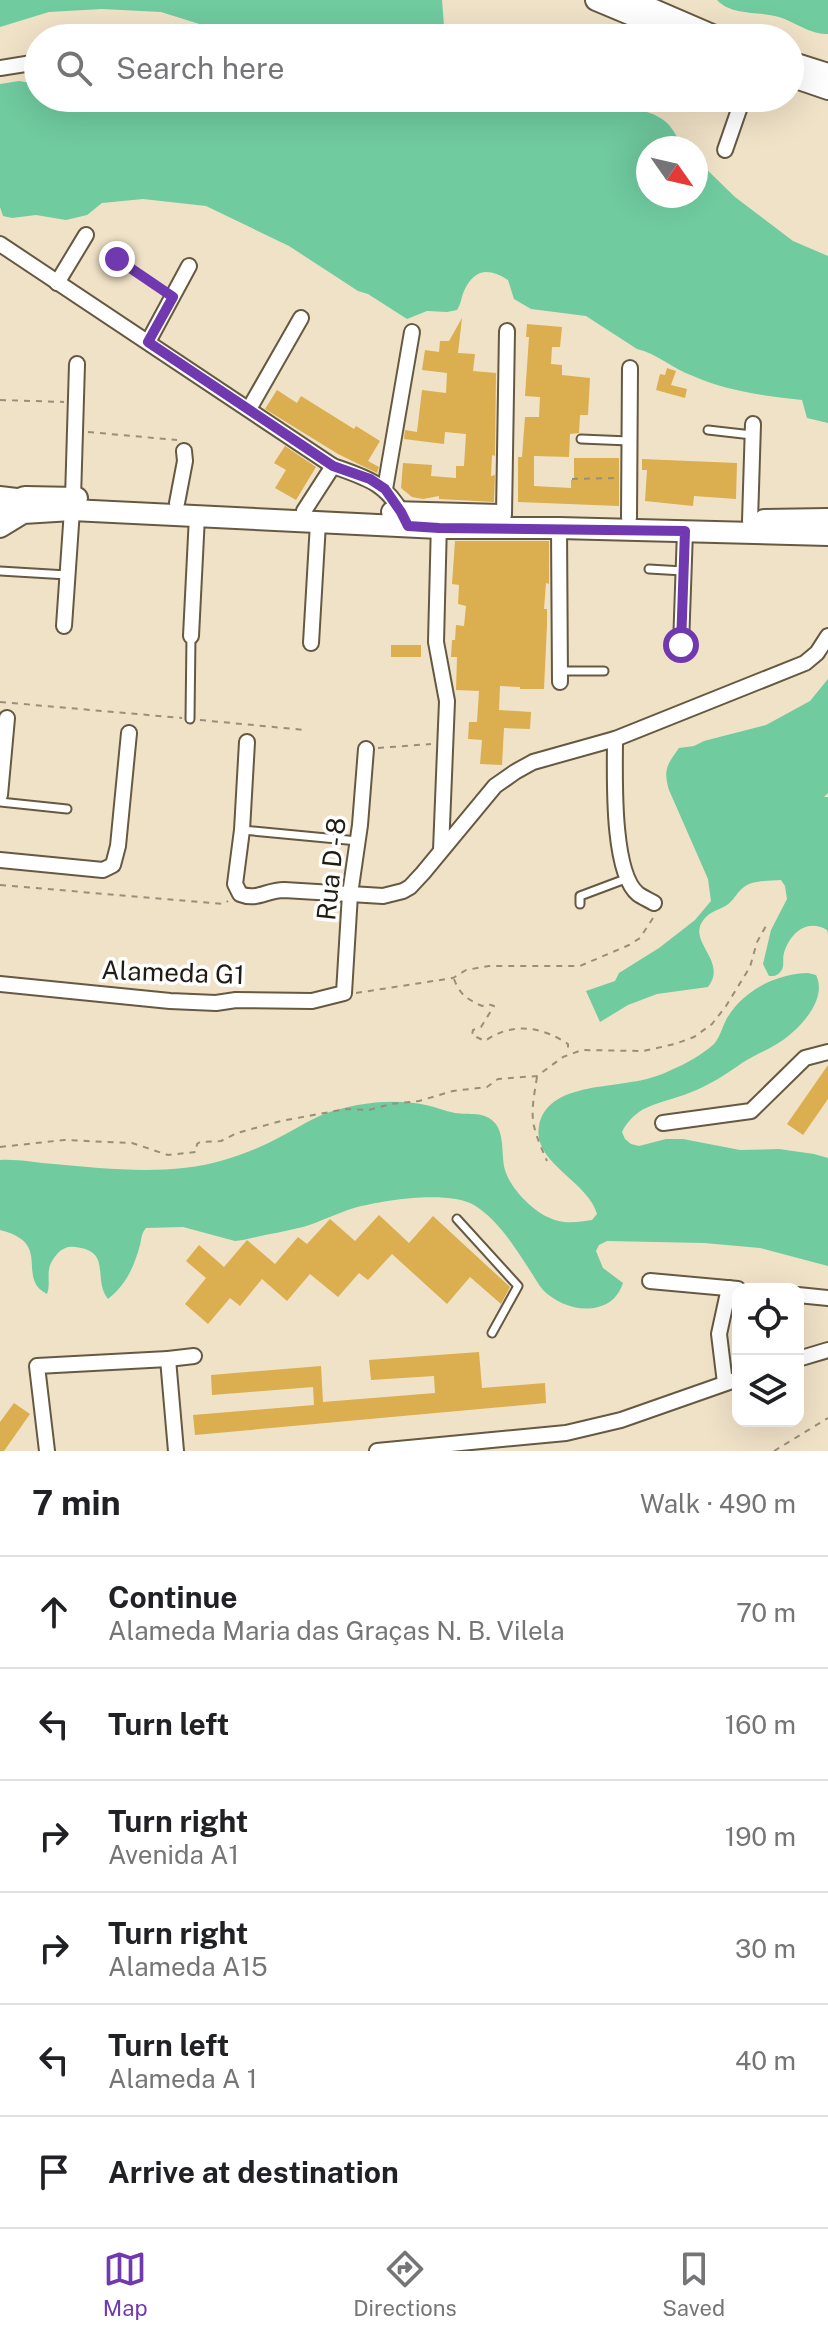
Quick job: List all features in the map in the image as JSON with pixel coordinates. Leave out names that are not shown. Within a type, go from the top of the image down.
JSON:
[{"type":"street","points":[[596,0],[637,8],[681,24]]},
{"type":"street","points":[[637,8],[664,24]]},
{"type":"street","points":[[0,68],[24,64]]},
{"type":"street","points":[[804,66],[828,74]]},
{"type":"street","points":[[804,81],[828,89]]},
{"type":"street","points":[[725,150],[738,112]]},
{"type":"street","points":[[57,283],[86,235]]},
{"type":"street","points":[[0,244],[333,466],[370,479],[385,489],[405,519]]},
{"type":"street","points":[[148,342],[189,266]]},
{"type":"street","points":[[249,409],[301,318]]},
{"type":"street","points":[[504,510],[507,331]]},
{"type":"street","points":[[385,489],[412,332]]},
{"type":"street","points":[[64,626],[73,504],[77,364]]},
{"type":"street","points":[[629,518],[630,368]]},
{"type":"street","points":[[750,521],[752,429]]},
{"type":"street","points":[[177,503],[184,451]]},
{"type":"street","points":[[311,643],[311,517],[333,466]]},
{"type":"street","points":[[0,494],[197,516],[405,519],[559,528],[828,535]]},
{"type":"street","points":[[5,518],[16,500],[25,497]]},
{"type":"street","points":[[5,518],[73,504],[177,503],[311,517]]},
{"type":"street","points":[[439,521],[504,510],[629,518],[828,519]]},
{"type":"street","points":[[191,636],[197,516]]},
{"type":"street","points":[[439,521],[436,642],[447,701],[441,850]]},
{"type":"street","points":[[559,528],[560,677]]},
{"type":"street","points":[[681,645],[685,531]]},
{"type":"street","points":[[247,742],[242,830],[235,884],[240,894],[251,898],[277,890],[383,896],[410,887],[495,786],[515,772],[533,762],[615,739],[805,663],[817,653],[828,636]]},
{"type":"street","points":[[0,795],[7,718]]},
{"type":"street","points":[[0,860],[103,870],[113,865],[118,846],[129,733]]},
{"type":"street","points":[[615,739],[615,815],[623,866],[635,893],[654,903]]},
{"type":"street","name":"Rua D - 8","points":[[344,993],[350,894],[366,749]]},
{"type":"street","name":"Alameda G1","points":[[0,984],[201,1002],[312,1001],[344,993]]},
{"type":"street","points":[[663,1123],[751,1111],[805,1058],[828,1052]]},
{"type":"street","points":[[650,1281],[732,1289]]},
{"type":"street","points":[[377,1451],[566,1433],[621,1420],[732,1381],[719,1334],[732,1295]]},
{"type":"street","points":[[804,1296],[828,1298]]},
{"type":"street","points":[[804,1357],[828,1350]]},
{"type":"street","points":[[47,1451],[37,1366],[194,1356]]},
{"type":"street","points":[[168,1359],[176,1451]]},
{"type":"lane","points":[[708,430],[752,429]]},
{"type":"lane","points":[[581,439],[629,441]]},
{"type":"lane","points":[[649,569],[683,571]]},
{"type":"lane","points":[[0,571],[67,575]]},
{"type":"lane","points":[[190,719],[191,636]]},
{"type":"lane","points":[[560,677],[604,671]]},
{"type":"lane","points":[[0,802],[67,809]]},
{"type":"lane","points":[[242,830],[358,841]]},
{"type":"lane","points":[[580,904],[580,896],[628,878]]},
{"type":"lane","points":[[457,1219],[518,1286],[492,1333]]},
{"type":"path","points":[[117,259],[173,297]]},
{"type":"path","points":[[0,400],[77,403]]},
{"type":"path","points":[[75,431],[175,439],[184,451]]},
{"type":"path","points":[[572,479],[629,478]]},
{"type":"path","points":[[0,702],[305,730]]},
{"type":"path","points":[[366,749],[445,743]]},
{"type":"path","points":[[0,885],[223,904],[240,894]]},
{"type":"path","points":[[344,993],[453,978],[466,970],[489,966],[580,966],[640,938],[653,920],[657,907],[654,903]]},
{"type":"path","points":[[0,1147],[64,1140],[132,1143],[168,1155],[183,1154],[196,1152],[200,1142],[221,1141],[237,1133],[281,1121],[346,1109],[369,1110],[453,1091],[487,1087],[498,1079],[537,1076],[568,1054],[582,1050],[643,1051],[675,1044],[694,1037],[712,1024],[726,1006],[750,967],[757,942],[767,924]]},
{"type":"path","points":[[453,978],[466,999],[482,1006],[494,1006],[490,1016],[481,1027],[473,1030],[472,1035],[485,1041],[498,1032],[538,1028],[568,1044],[568,1054]]},
{"type":"path","points":[[537,1076],[531,1114],[534,1132],[547,1161]]},
{"type":"path","points":[[774,1451],[828,1418]]},
{"type":"green space","points":[[0,0],[442,0],[444,24],[199,24],[161,12],[102,9],[49,12],[0,27]]},
{"type":"green space","points":[[717,0],[828,0],[828,34],[809,30],[804,28],[804,24],[779,17],[730,9]]},
{"type":"green space","points":[[19,81],[24,82],[24,112],[649,113],[669,125],[676,136],[636,136],[636,208],[708,208],[708,171],[735,197],[793,241],[828,256],[828,423],[807,418],[802,400],[733,389],[686,373],[637,349],[586,316],[531,309],[514,299],[508,280],[495,273],[483,272],[473,278],[457,310],[427,311],[407,319],[289,246],[206,206],[143,199],[102,203],[87,215],[66,220],[36,215],[12,218],[3,216],[0,207],[0,84]]},
{"type":"green space","points":[[828,679],[828,793],[824,797],[828,797],[828,934],[827,930],[813,926],[800,930],[790,939],[783,955],[781,971],[769,976],[763,964],[771,930],[787,899],[785,886],[781,880],[747,885],[727,905],[707,916],[700,926],[702,943],[713,968],[708,987],[657,994],[628,1005],[600,1022],[586,991],[615,981],[619,973],[695,920],[711,901],[708,879],[666,777],[667,768],[679,748],[766,725],[810,701]]},
{"type":"green space","points":[[808,973],[816,975],[818,994],[810,1013],[788,1036],[703,1087],[642,1110],[622,1132],[631,1144],[639,1146],[666,1139],[683,1139],[740,1150],[779,1149],[828,1158],[828,1266],[760,1248],[704,1243],[607,1241],[599,1245],[596,1251],[603,1268],[623,1283],[607,1304],[576,1308],[543,1290],[491,1218],[463,1200],[432,1197],[366,1205],[303,1227],[235,1241],[183,1227],[146,1228],[128,1275],[108,1299],[94,1254],[75,1247],[60,1251],[50,1267],[47,1294],[34,1279],[26,1243],[0,1230],[0,1160],[139,1170],[204,1165],[253,1150],[324,1114],[361,1104],[387,1102],[426,1105],[491,1119],[500,1133],[508,1178],[525,1200],[555,1220],[592,1220],[597,1214],[592,1202],[544,1151],[539,1139],[539,1126],[544,1113],[552,1104],[576,1092],[647,1079],[682,1065],[713,1045],[727,1018],[742,999],[773,980]]},
{"type":"building","points":[[462,318],[458,353],[475,354],[473,371],[496,373],[495,456],[492,455],[491,476],[495,475],[494,502],[439,499],[439,496],[423,499],[412,497],[401,488],[403,463],[432,465],[431,476],[456,478],[456,466],[464,466],[466,434],[445,432],[444,444],[404,439],[405,430],[417,432],[422,390],[446,393],[447,373],[422,370],[425,350],[439,352],[440,341],[449,341]]},
{"type":"building","points":[[527,324],[562,327],[560,347],[552,347],[551,364],[562,365],[562,375],[590,378],[588,415],[580,415],[579,433],[570,434],[569,457],[534,456],[534,486],[571,488],[574,458],[619,458],[619,506],[518,502],[518,457],[522,457],[525,417],[539,417],[540,397],[525,396]]},
{"type":"building","points":[[667,368],[676,371],[671,385],[687,389],[685,398],[656,390],[660,374],[665,375]]},
{"type":"building","points":[[277,390],[297,403],[301,396],[354,429],[356,426],[380,441],[368,461],[379,467],[377,473],[338,454],[265,409]]},
{"type":"building","points":[[285,446],[316,467],[296,500],[275,488],[286,470],[274,463]]},
{"type":"building","points":[[642,459],[737,463],[736,499],[694,496],[693,506],[645,501],[647,470],[642,470]]},
{"type":"building","points":[[455,541],[549,541],[549,584],[546,583],[544,609],[547,609],[547,625],[544,689],[500,686],[499,710],[531,712],[530,729],[504,728],[502,765],[480,764],[482,740],[468,739],[469,722],[477,722],[479,691],[456,690],[457,657],[451,657],[452,640],[455,640],[456,625],[464,626],[466,606],[458,604],[459,585],[452,584]]},
{"type":"building","points":[[391,645],[421,645],[421,657],[391,657]]},
{"type":"building","points":[[828,1065],[828,1099],[803,1135],[787,1124]]},
{"type":"building","points":[[379,1215],[409,1243],[433,1216],[510,1287],[501,1304],[470,1277],[447,1304],[392,1254],[368,1280],[359,1273],[338,1297],[310,1274],[287,1301],[262,1279],[240,1306],[230,1298],[208,1324],[185,1304],[206,1278],[186,1261],[199,1245],[224,1267],[247,1240],[275,1264],[298,1237],[307,1244],[330,1219],[355,1241]]},
{"type":"building","points":[[479,1352],[482,1388],[545,1383],[546,1403],[195,1435],[193,1415],[314,1405],[313,1387],[212,1395],[211,1375],[321,1366],[323,1402],[435,1393],[434,1376],[371,1380],[369,1360]]},
{"type":"building","points":[[14,1403],[30,1414],[4,1451],[0,1451],[0,1422]]},
{"type":"route","points":[[117,259],[173,297],[148,342],[333,466],[370,479],[385,489],[408,526],[685,531],[681,645]]}]
